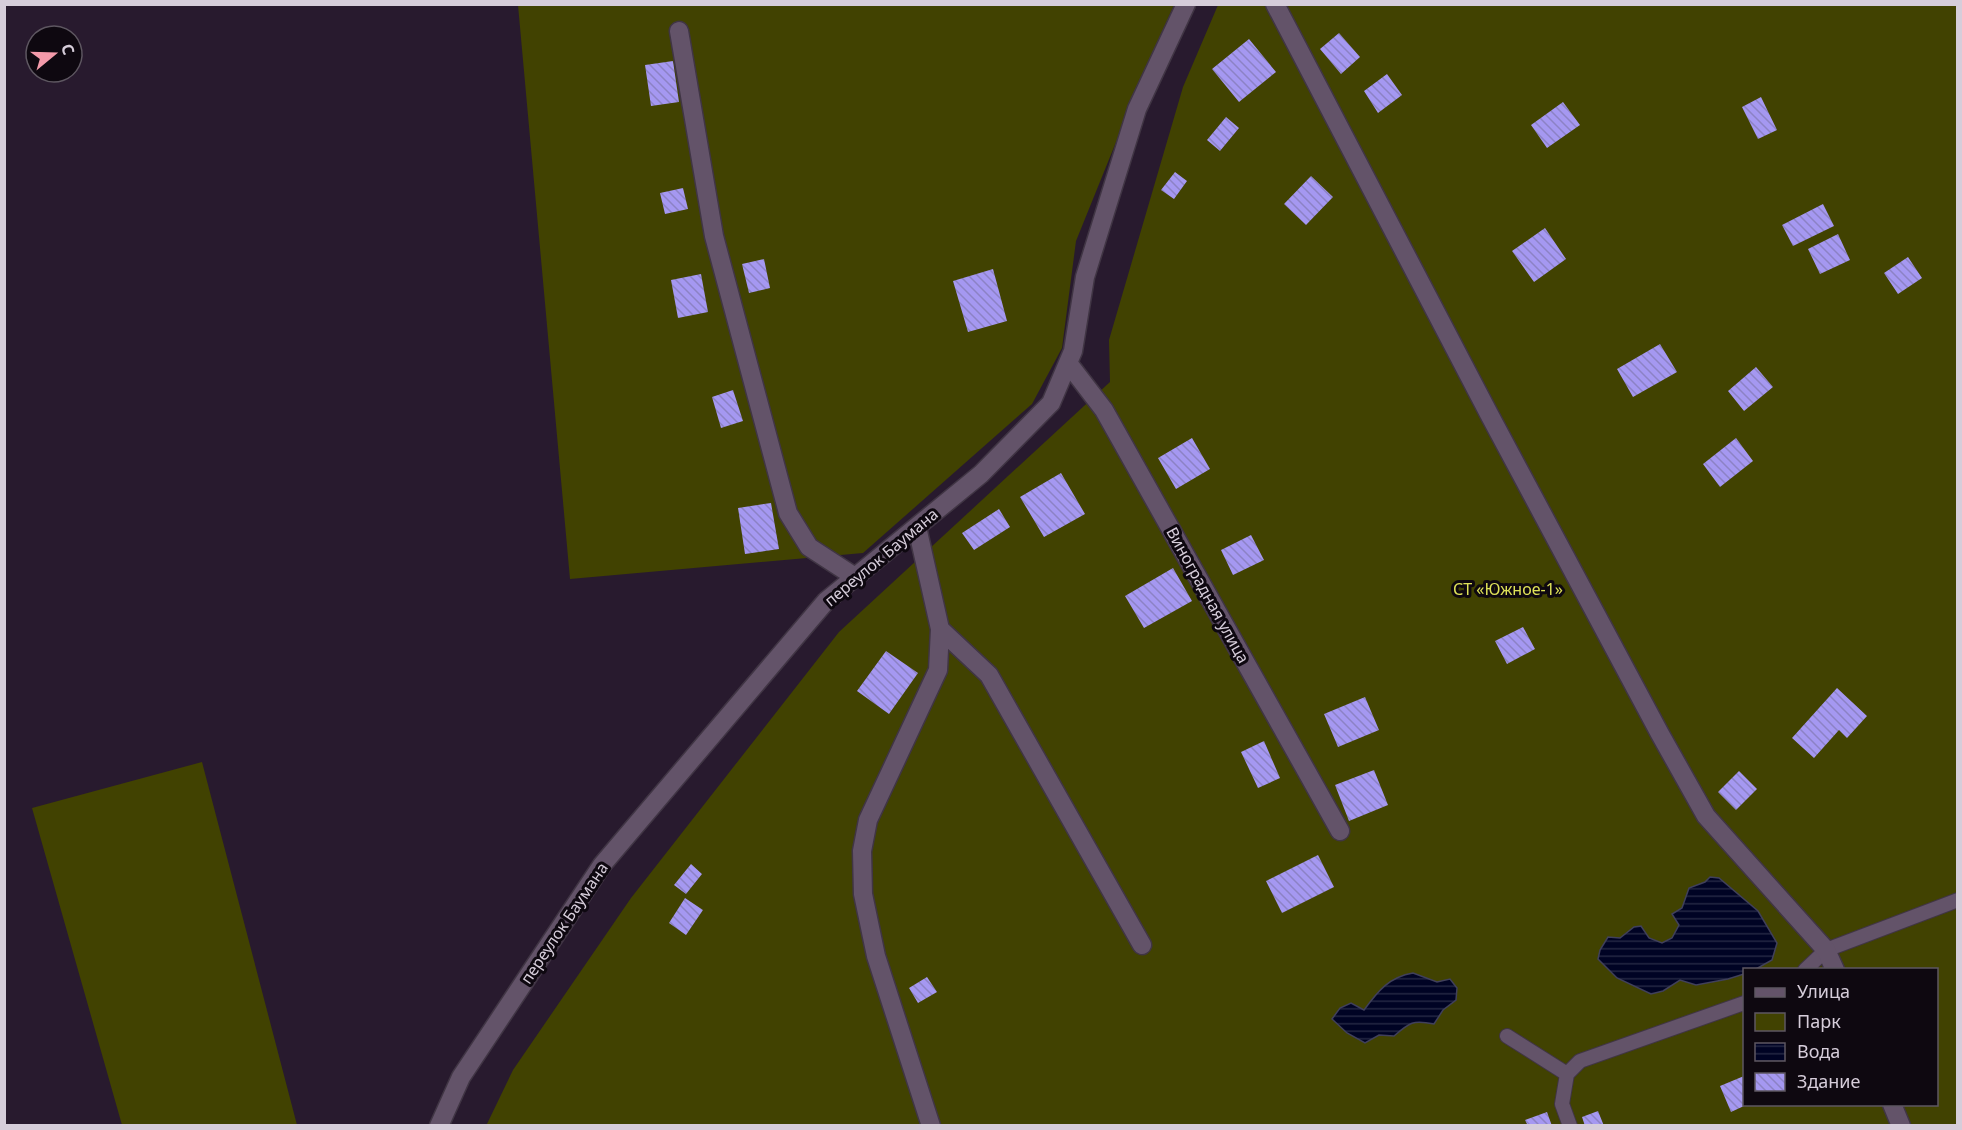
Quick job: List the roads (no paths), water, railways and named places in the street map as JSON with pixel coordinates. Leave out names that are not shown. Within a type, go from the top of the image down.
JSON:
[{"type":"street","name":"переулок Баумана","points":[[439,1125],[461,1077],[602,865],[826,601],[981,474],[1051,403],[1073,351],[1085,277],[1137,109],[1186,4]]},
{"type":"street","points":[[1275,4],[1495,424],[1706,816],[1826,950],[1834,968]]},
{"type":"street","points":[[679,31],[714,236],[788,513],[809,547],[855,577]]},
{"type":"street","name":"Виноградная улица","points":[[1068,363],[1104,410],[1340,831]]},
{"type":"street","points":[[917,527],[940,629],[938,670],[868,820],[862,851],[863,894],[876,956],[931,1125]]},
{"type":"street","points":[[940,629],[989,675],[1142,945]]},
{"type":"street","points":[[1893,1106],[1901,1125]]},
{"type":"lane","points":[[1806,968],[1826,950],[1958,900]]},
{"type":"lane","points":[[1570,1125],[1562,1104],[1567,1074],[1580,1061],[1743,1003]]},
{"type":"lane","points":[[1507,1036],[1567,1074]]},
{"type":"water","points":[[1710,877],[1719,878],[1758,911],[1777,943],[1772,960],[1758,968],[1743,968],[1743,974],[1728,979],[1696,985],[1680,980],[1663,991],[1651,994],[1617,978],[1598,959],[1600,950],[1608,937],[1620,938],[1634,927],[1641,926],[1649,938],[1662,943],[1672,938],[1679,925],[1672,914],[1682,908],[1689,888],[1705,882]]},
{"type":"water","points":[[1413,973],[1437,982],[1450,979],[1457,988],[1456,1000],[1443,1010],[1434,1024],[1412,1023],[1394,1036],[1379,1035],[1365,1043],[1347,1033],[1332,1019],[1340,1008],[1351,1003],[1364,1010],[1391,981]]},
{"type":"park label","name":"СТ «Южное-1»","points":[[1508,589]]}]
